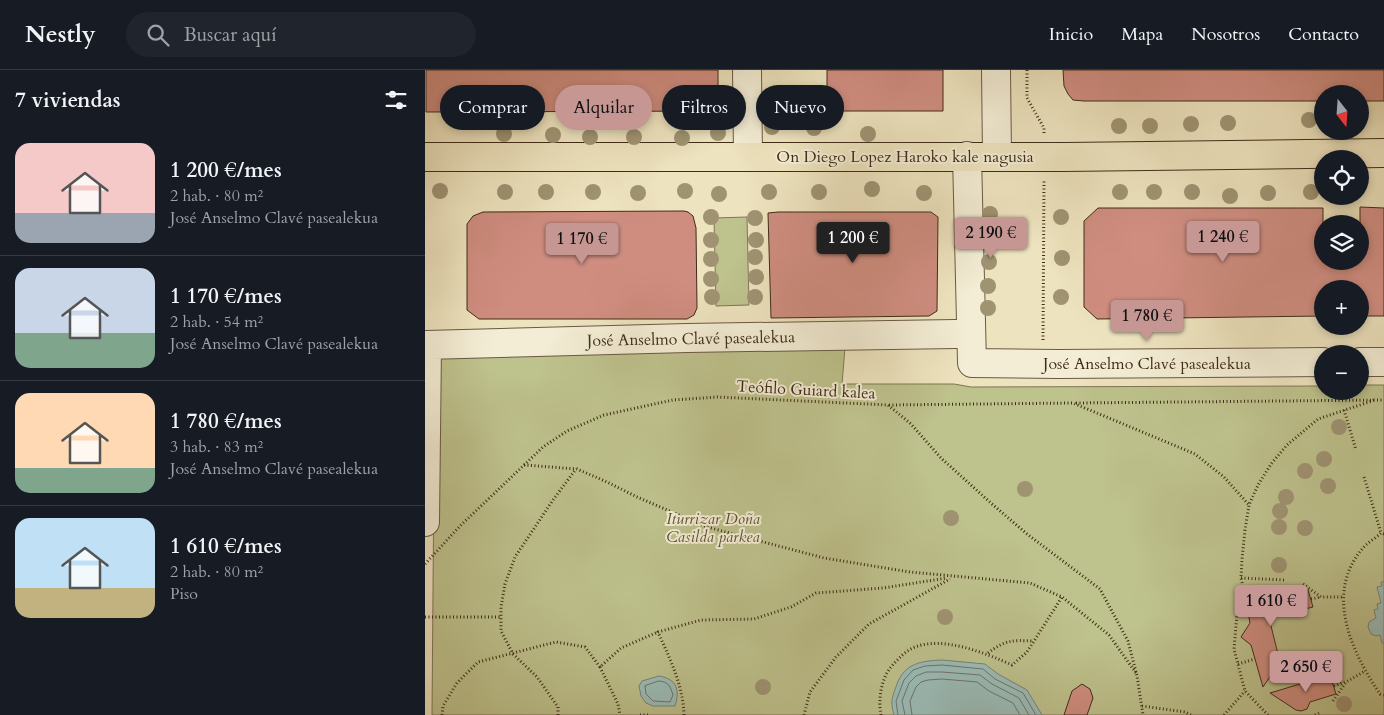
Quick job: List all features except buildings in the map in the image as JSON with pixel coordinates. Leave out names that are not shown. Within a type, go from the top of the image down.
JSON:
[{"type":"main road","name":"On Diego Lopez Haroko kale nagusia","points":[[425,157],[1384,153]]},
{"type":"street","points":[[747,70],[747,156]]},
{"type":"street","points":[[997,70],[997,156]]},
{"type":"street","name":"José Anselmo Clavé pasealekua","points":[[967,156],[972,362],[1314,362]]},
{"type":"street","name":"José Anselmo Clavé pasealekua","points":[[426,345],[956,334]]},
{"type":"street","points":[[425,522],[426,345]]},
{"type":"street","points":[[1369,362],[1384,362]]},
{"type":"path","points":[[1027,70],[1027,98],[1044,128]]},
{"type":"path","points":[[1043,363],[1044,185]]},
{"type":"path","name":"Teófilo Guiard kalea","points":[[425,564],[460,526],[543,447],[567,431],[604,415],[673,400],[717,397],[888,405],[911,424],[941,458],[999,510],[1027,534],[1100,589],[1128,641],[1137,676],[1143,715]]},
{"type":"path","points":[[1268,715],[1245,691],[1233,649],[1237,614],[1243,588],[1241,578],[1249,505],[1258,485],[1271,464],[1287,445],[1318,419],[1375,400]]},
{"type":"path","points":[[888,405],[1384,400]]},
{"type":"path","points":[[1073,403],[1195,454],[1224,477],[1249,505]]},
{"type":"path","points":[[1344,410],[1356,450]]},
{"type":"path","points":[[524,465],[577,469],[707,527],[824,558],[910,572],[1030,583],[1062,597],[1109,635],[1137,676]]},
{"type":"path","points":[[558,715],[558,707],[542,685],[513,654],[501,631],[501,617],[505,584],[515,557],[553,500],[577,469]]},
{"type":"path","points":[[1364,477],[1383,533],[1364,547],[1350,567],[1343,597],[1349,636],[1365,671],[1380,694],[1384,696]]},
{"type":"path","points":[[600,667],[621,648],[658,632],[701,620],[754,618],[791,607],[815,593],[883,588],[953,577]]},
{"type":"path","points":[[804,715],[810,692],[836,657],[869,624],[953,577]]},
{"type":"path","points":[[1241,578],[1285,580]]},
{"type":"path","points":[[1303,584],[1321,597]]},
{"type":"path","points":[[881,715],[881,691],[887,672],[899,657],[915,647],[937,644],[965,648],[987,654],[1012,665],[1027,652],[1062,597]]},
{"type":"path","points":[[1311,599],[1343,597]]},
{"type":"path","points":[[425,616],[501,617]]},
{"type":"path","points":[[658,632],[679,682],[683,698],[684,715]]},
{"type":"path","points":[[987,654],[1001,644],[1017,640],[1033,641]]},
{"type":"path","points":[[442,715],[443,706],[457,682],[478,662],[556,642],[585,647],[600,667],[618,704],[621,715]]},
{"type":"path","points":[[1237,664],[1255,659]]},
{"type":"path","points":[[1334,686],[1346,682],[1365,671]]},
{"type":"path","points":[[1333,701],[1346,682]]},
{"type":"path","points":[[1224,715],[1245,691]]},
{"type":"path","points":[[1142,706],[1185,712],[1191,715]]},
{"type":"path","points":[[640,715],[648,715]]},
{"type":"green space","points":[[747,217],[749,305],[716,306],[714,218]]},
{"type":"green space","name":"Iturrizar Doña Casilda parkea","points":[[846,335],[842,384],[954,384],[971,387],[1314,386],[1314,400],[1369,400],[1369,385],[1384,385],[1384,715],[432,715],[435,344]]},
{"type":"water","points":[[1381,582],[1384,582],[1384,643],[1382,643],[1380,635],[1371,634],[1368,627],[1369,622],[1376,618],[1374,610],[1378,609],[1377,604],[1381,603],[1377,587],[1382,586]]},
{"type":"water","points":[[942,660],[985,664],[998,674],[1027,690],[1042,715],[894,715],[892,706],[893,696],[900,677],[904,672],[909,667],[921,662]]},
{"type":"water","points":[[659,676],[665,677],[676,686],[675,706],[653,706],[646,703],[641,696],[639,686],[642,681]]}]
